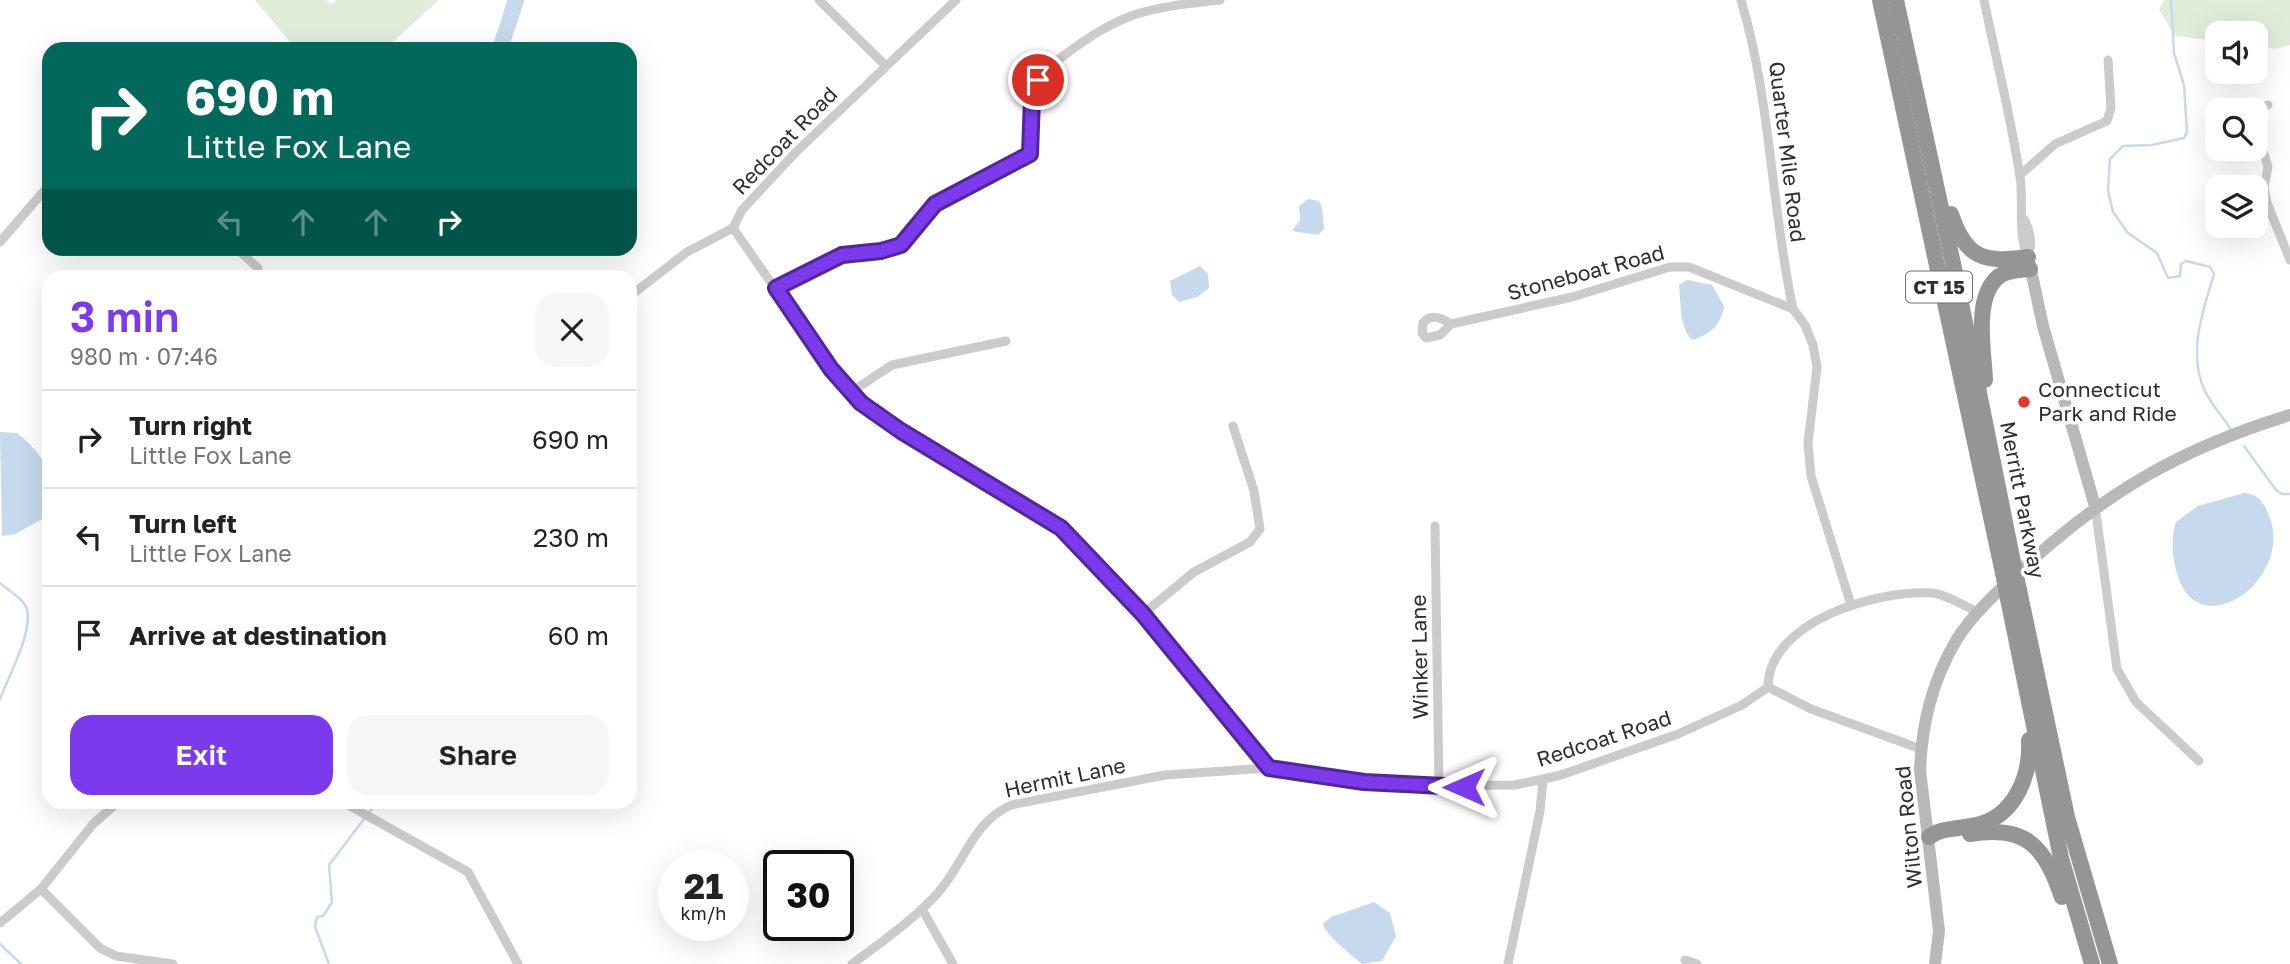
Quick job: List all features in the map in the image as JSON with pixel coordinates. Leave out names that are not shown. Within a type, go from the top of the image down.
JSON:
[{"type":"highway","name":"Merritt Parkway","points":[[1880,0],[2070,829],[2110,964]]},
{"type":"highway","name":"Merritt Parkway","points":[[1896,0],[1993,463],[2009,570]]},
{"type":"highway","points":[[1908,55],[1944,195],[1965,246],[1978,256],[1992,260],[2029,263]]},
{"type":"highway","points":[[1993,463],[1985,390],[1984,305],[1989,288],[1999,276],[2029,263]]},
{"type":"highway","name":"Merritt Parkway","points":[[2014,594],[2020,657],[2061,858],[2092,964]]},
{"type":"highway","points":[[1929,837],[1942,831],[1980,825],[1995,817],[2021,789],[2029,770],[2030,750],[2020,657]]},
{"type":"highway","points":[[1929,837],[1943,838],[2002,831],[2033,844],[2054,877],[2085,964]]},
{"type":"main road","points":[[2029,263],[2095,506]]},
{"type":"main road","name":"Wilton Road","points":[[1935,964],[1939,931],[1920,770],[1921,749],[1925,714],[1938,676],[1958,638],[1978,612],[2095,506],[2159,467],[2232,435],[2290,415]]},
{"type":"street","points":[[819,0],[885,65]]},
{"type":"street","name":"Redcoat Road","points":[[956,0],[885,65],[778,172],[742,210],[733,228],[831,369],[851,392],[869,409],[901,431],[1061,528],[1143,614],[1269,768],[1312,777],[1439,788],[1490,787],[1543,780],[1703,724],[1742,705],[1768,687]]},
{"type":"street","points":[[776,288],[842,255],[881,251],[901,245],[935,204],[1030,154],[1032,98],[1038,80],[1054,64],[1101,29],[1154,7],[1220,0]]},
{"type":"street","name":"Quarter Mile Road","points":[[1741,0],[1757,56],[1781,248],[1793,309]]},
{"type":"street","points":[[1984,0],[2020,175],[2024,219],[2022,230],[2029,263]]},
{"type":"street","points":[[2020,175],[2055,144],[2107,121],[2111,108],[2108,60]]},
{"type":"street","points":[[2266,161],[2268,167],[2264,188],[2290,260]]},
{"type":"street","points":[[0,242],[42,192]]},
{"type":"street","points":[[637,291],[687,252],[733,228]]},
{"type":"street","points":[[245,256],[258,268]]},
{"type":"street","name":"Stoneboat Road","points":[[1451,324],[1572,297],[1670,267],[1689,267],[1793,309]]},
{"type":"street","points":[[1793,309],[1805,325],[1813,345],[1817,367],[1808,443],[1811,476],[1851,605]]},
{"type":"street","points":[[851,392],[892,365],[1006,341]]},
{"type":"street","points":[[1143,614],[1194,572],[1250,542],[1260,529],[1256,502],[1233,426]]},
{"type":"street","points":[[2095,506],[2117,669],[2136,702],[2199,761]]},
{"type":"street","name":"Winker Lane","points":[[1436,526],[1439,788]]},
{"type":"street","points":[[1921,749],[1811,709],[1768,687],[1770,666],[1791,640],[1826,615],[1876,598],[1934,593],[1978,612]]},
{"type":"street","name":"Hermit Lane","points":[[852,964],[922,909],[947,882],[981,826],[998,811],[1011,805],[1165,775],[1269,768]]},
{"type":"street","points":[[1508,964],[1540,811],[1543,780]]},
{"type":"street","points":[[0,923],[41,889],[93,824],[110,809]]},
{"type":"street","points":[[353,809],[422,844],[468,872],[518,964]]},
{"type":"street","points":[[41,889],[100,948],[116,956],[173,964]]},
{"type":"street","points":[[922,909],[953,964]]},
{"type":"street","points":[[1685,960],[1697,964]]},
{"type":"green space","points":[[255,0],[327,0],[331,4],[337,0],[439,0],[393,42],[290,42]]},
{"type":"green space","points":[[2164,0],[2290,0],[2290,45],[2276,49],[2268,48],[2268,21],[2205,21],[2205,40],[2175,36],[2159,10]]},
{"type":"water","points":[[1308,199],[1319,201],[1322,207],[1324,229],[1318,235],[1292,231],[1300,220],[1299,206]]},
{"type":"water","points":[[1200,266],[1208,274],[1209,288],[1197,297],[1179,302],[1172,295],[1170,281]]},
{"type":"water","points":[[1687,280],[1712,285],[1724,306],[1714,328],[1692,340],[1683,321],[1679,285]]},
{"type":"water","points":[[0,432],[17,433],[42,460],[42,519],[15,534],[2,536]]},
{"type":"water","points":[[2244,493],[2259,498],[2271,521],[2273,544],[2267,566],[2254,584],[2238,598],[2219,605],[2202,604],[2186,593],[2176,570],[2173,534],[2176,522],[2198,506]]},
{"type":"water","points":[[1374,902],[1390,913],[1396,936],[1382,961],[1362,964],[1334,939],[1323,924],[1331,917]]},
{"type":"waterway","points":[[502,42],[516,0]]},
{"type":"waterway","points":[[2171,0],[2174,53],[2184,85],[2187,132],[2184,138],[2152,145],[2123,146],[2110,159],[2108,191],[2113,212],[2128,233],[2157,253],[2168,278],[2180,276],[2181,264],[2186,261],[2210,267],[2214,274],[2199,332],[2197,362],[2205,391],[2230,428]]},
{"type":"waterway","points":[[2244,446],[2276,490],[2282,494],[2290,494]]},
{"type":"waterway","points":[[0,583],[23,602],[28,614],[24,638],[0,699]]},
{"type":"waterway","points":[[329,964],[315,927],[317,917],[323,916],[332,902],[329,865],[372,809]]},
{"type":"waterway","points":[[0,944],[21,964]]},
{"type":"place","name":"Connecticut Park and Ride","points":[[2024,402]]},
{"type":"route","points":[[1038,80],[1032,98],[1033,140],[1030,154],[935,204],[901,245],[881,251],[842,255],[776,288],[831,369],[861,403],[901,431],[1061,528],[1143,614],[1269,768],[1312,777],[1439,788],[1464,787]]}]
